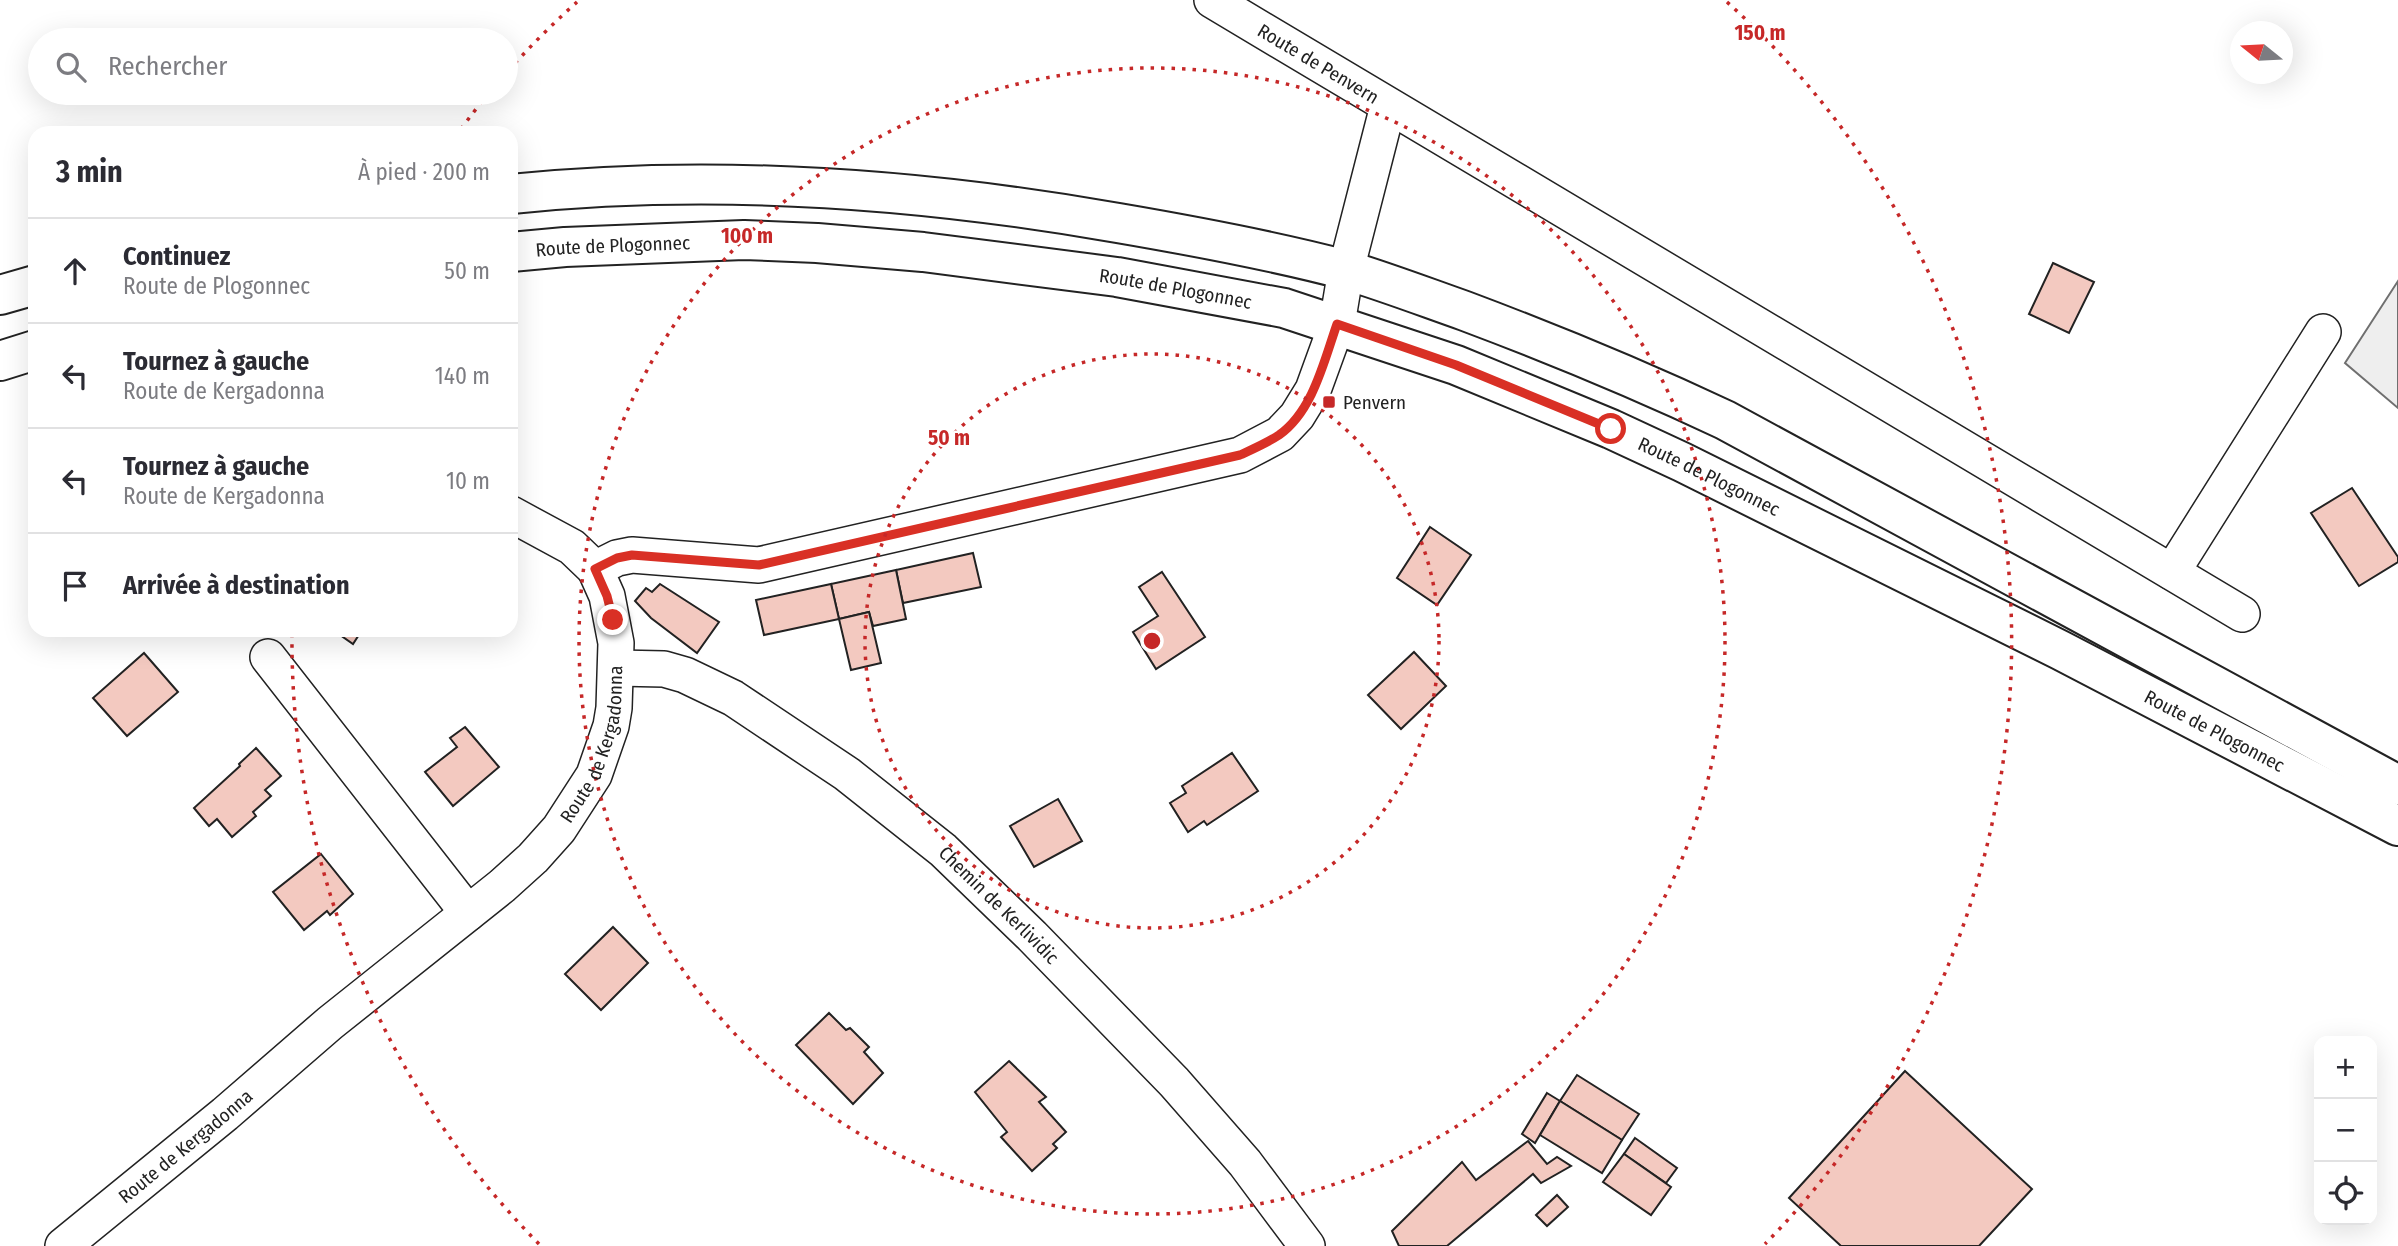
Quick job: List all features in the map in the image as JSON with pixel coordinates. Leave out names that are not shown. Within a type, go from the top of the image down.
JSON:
[{"type":"main road","name":"Route de Plogonnec","points":[[518,193],[611,186],[684,184],[835,188],[917,195],[1029,208],[1184,234],[1346,271],[1546,341],[1634,377],[1725,420],[2398,785]]},
{"type":"main road","name":"Route de Plogonnec","points":[[518,251],[579,246],[744,240],[923,251],[1117,277],[1223,295],[1284,308],[1337,324],[1456,365],[1682,461],[2073,657],[2398,826]]},
{"type":"main road","points":[[0,295],[28,287]]},
{"type":"main road","points":[[0,361],[28,352]]},
{"type":"street","name":"Route de Penvern","points":[[1212,0],[1388,106]]},
{"type":"street","points":[[518,518],[572,547],[595,569],[617,558],[632,555],[759,565],[1240,455],[1280,434],[1297,416],[1313,390],[1337,324],[1346,271],[1388,106],[2242,614]]},
{"type":"street","points":[[2172,572],[2323,332]]},
{"type":"street","name":"Route de Kergadonna","points":[[63,1246],[225,1114],[330,1023],[468,913],[533,858],[559,829],[594,775],[611,726],[617,668],[613,620],[607,596],[595,569]]},
{"type":"street","points":[[268,657],[468,913]]},
{"type":"street","name":"Chemin de Kerlividic","points":[[617,668],[664,669],[685,675],[733,698],[847,774],[943,850],[1032,936],[1174,1082],[1245,1163],[1307,1246]]},
{"type":"shaded area","points":[[2398,281],[2398,408],[2345,363]]},
{"type":"building","points":[[2053,263],[2094,282],[2069,333],[2029,314]]},
{"type":"building","points":[[2352,488],[2398,557],[2398,562],[2359,586],[2311,513]]},
{"type":"building","points":[[1430,527],[1471,555],[1437,605],[1397,578]]},
{"type":"building","points":[[973,553],[981,587],[903,603],[896,570]]},
{"type":"building","points":[[896,570],[906,619],[873,626],[869,612],[839,619],[831,584]]},
{"type":"building","points":[[1162,572],[1205,637],[1156,669],[1133,632],[1158,616],[1139,587]]},
{"type":"building","points":[[660,584],[719,622],[697,653],[651,618],[635,601],[646,588],[652,592]]},
{"type":"building","points":[[831,584],[839,619],[764,635],[756,600]]},
{"type":"building","points":[[869,612],[881,663],[851,670],[839,619]]},
{"type":"building","points":[[343,637],[358,637],[353,644]]},
{"type":"building","points":[[1414,652],[1446,686],[1401,729],[1368,695]]},
{"type":"building","points":[[144,653],[178,692],[127,736],[93,698]]},
{"type":"building","points":[[465,727],[499,767],[453,806],[425,772],[457,747],[450,738]]},
{"type":"building","points":[[256,748],[281,776],[265,790],[271,796],[253,812],[256,816],[232,837],[217,819],[209,826],[194,808]]},
{"type":"building","points":[[1232,753],[1258,791],[1207,825],[1204,821],[1188,832],[1170,803],[1186,793],[1182,786]]},
{"type":"building","points":[[1058,799],[1082,841],[1034,867],[1010,826]]},
{"type":"building","points":[[321,854],[353,894],[330,915],[327,911],[304,930],[273,892]]},
{"type":"building","points":[[613,927],[648,963],[601,1010],[565,974]]},
{"type":"building","points":[[829,1013],[846,1030],[850,1028],[869,1047],[864,1052],[883,1073],[853,1104],[796,1045]]},
{"type":"building","points":[[1009,1061],[1046,1097],[1039,1102],[1066,1132],[1053,1144],[1057,1148],[1032,1171],[1001,1137],[1007,1132],[975,1092]]},
{"type":"building","points":[[1905,1071],[2032,1189],[1979,1246],[1841,1246],[1789,1198]]},
{"type":"building","points":[[1577,1075],[1639,1114],[1622,1140],[1560,1101]]},
{"type":"building","points":[[1547,1093],[1560,1101],[1535,1143],[1522,1134]]},
{"type":"building","points":[[1560,1101],[1622,1140],[1602,1173],[1540,1135]]},
{"type":"building","points":[[1635,1138],[1677,1168],[1666,1183],[1624,1154]]},
{"type":"building","points":[[1528,1141],[1547,1164],[1557,1157],[1571,1166],[1541,1183],[1533,1174],[1447,1246],[1399,1246],[1392,1231],[1462,1162],[1476,1180]]},
{"type":"building","points":[[1624,1154],[1671,1187],[1651,1215],[1603,1182]]},
{"type":"building","points":[[1557,1195],[1568,1207],[1547,1226],[1536,1215]]},
{"type":"place","name":"Penvern","points":[[1329,402]]},
{"type":"route","points":[[613,620],[607,596],[595,569],[617,558],[652,555],[759,565],[1240,455],[1280,434],[1297,416],[1313,390],[1337,324],[1456,365],[1611,429]]}]
